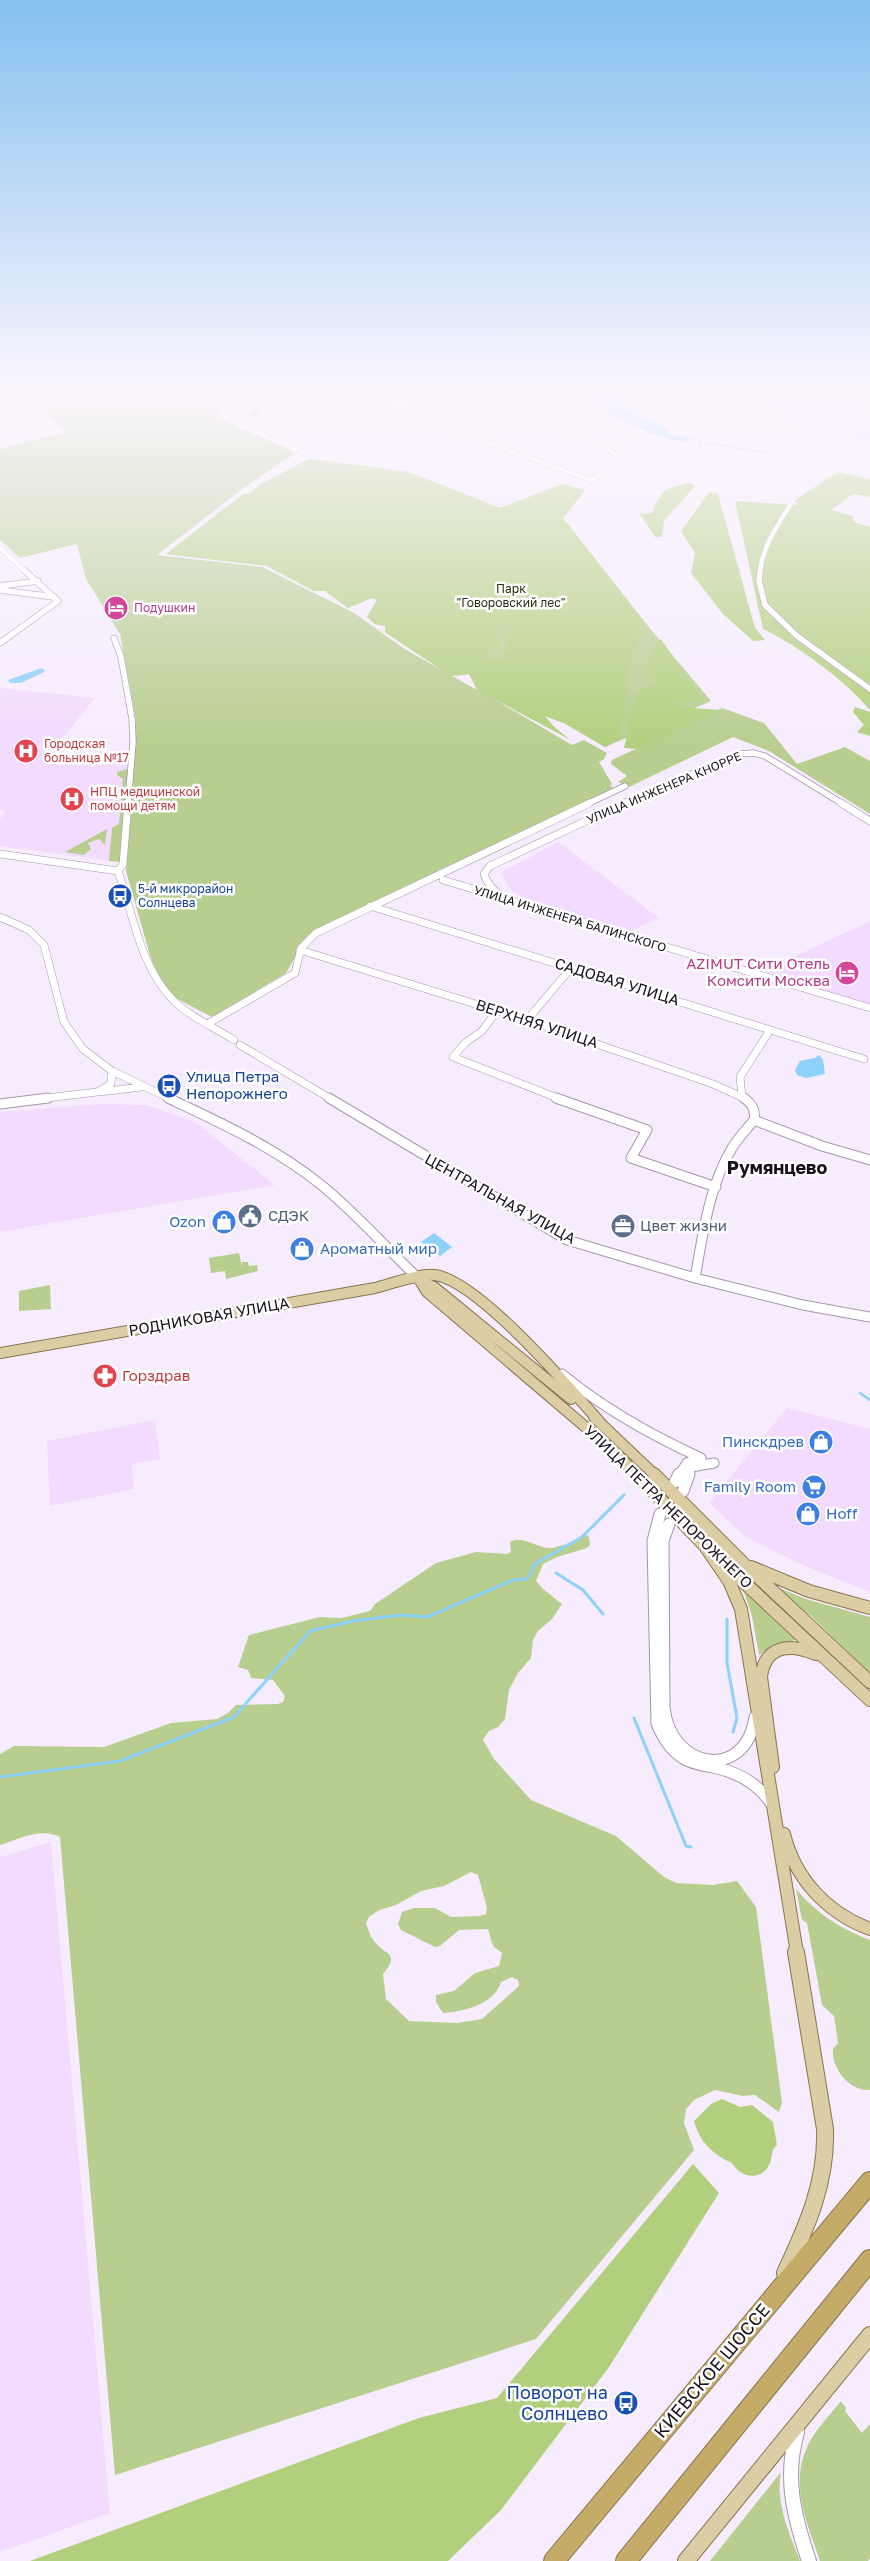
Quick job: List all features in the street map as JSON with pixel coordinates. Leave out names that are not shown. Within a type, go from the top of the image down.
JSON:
[{"type":"highway","name":"КИЕВСКОЕ ШОССЕ","points":[[554,2561],[870,2182]]},
{"type":"highway","points":[[626,2561],[870,2260]]},
{"type":"main road","name":"РОДНИКОВАЯ УЛИЦА","points":[[0,1353],[418,1279],[432,1274],[460,1285],[532,1348],[599,1422]]},
{"type":"main road","name":"УЛИЦА ПЕТРА НЕПОРОЖНЕГО","points":[[418,1279],[434,1286],[599,1422],[742,1562],[870,1682]]},
{"type":"main road","name":"УЛИЦА ПЕТРА НЕПОРОЖНЕГО","points":[[418,1279],[427,1292],[616,1453],[705,1546],[870,1700]]},
{"type":"main road","points":[[705,1546],[729,1581],[741,1609],[754,1698],[774,1807],[826,2147],[821,2187],[814,2210],[769,2302]]},
{"type":"main road","points":[[742,1562],[787,1584],[815,1595],[870,1608]]},
{"type":"main road","points":[[848,1680],[822,1657],[800,1647],[791,1647],[773,1652],[766,1660],[761,1673],[785,1841],[796,1868],[825,1902],[843,1916],[870,1929]]},
{"type":"main road","points":[[686,2561],[870,2336]]},
{"type":"street","points":[[788,509],[768,541],[762,556],[760,581],[765,605],[797,636],[870,689]]},
{"type":"street","points":[[0,548],[55,597],[58,602],[0,643]]},
{"type":"street","points":[[19,582],[32,576]]},
{"type":"street","points":[[0,586],[19,582],[38,582]]},
{"type":"street","points":[[0,590],[55,597]]},
{"type":"street","points":[[30,593],[48,591]]},
{"type":"street","points":[[114,638],[121,657],[132,719],[133,742],[123,864],[118,871]]},
{"type":"street","name":"УЛИЦА ИНЖЕНЕРА КНОРРЕ","points":[[502,897],[489,886],[484,874],[490,866],[614,807],[739,754],[753,753],[765,756],[870,821]]},
{"type":"street","points":[[209,1023],[296,973],[300,950],[316,933],[626,786]]},
{"type":"street","points":[[0,854],[118,871]]},
{"type":"street","points":[[118,871],[122,879]]},
{"type":"street","name":"ЦЕНТРАЛЬНАЯ УЛИЦА","points":[[122,879],[146,956],[160,986],[174,1002],[237,1042],[567,1240],[695,1278],[803,1304],[870,1317]]},
{"type":"street","name":"УЛИЦА ИНЖЕНЕРА БАЛИНСКОГО","points":[[443,880],[502,897],[529,908],[870,1008]]},
{"type":"street","name":"САДОВАЯ УЛИЦА","points":[[370,906],[864,1059]]},
{"type":"street","name":"УЛИЦА ПЕТРА НЕПОРОЖНЕГО","points":[[0,917],[29,930],[44,945],[64,1022],[83,1049],[112,1071],[251,1138],[288,1161],[321,1186],[418,1279]]},
{"type":"street","name":"ВЕРХНЯЯ УЛИЦА","points":[[300,950],[527,1020],[707,1082],[742,1097]]},
{"type":"street","points":[[527,1020],[570,968]]},
{"type":"street","points":[[496,1011],[482,1031],[465,1043],[453,1057],[542,1093],[647,1130],[631,1158],[716,1187]]},
{"type":"street","points":[[695,1278],[706,1220],[716,1187],[732,1149],[754,1120],[755,1110],[751,1103],[742,1097],[740,1077],[770,1030]]},
{"type":"street","points":[[97,1092],[111,1084],[112,1071]]},
{"type":"street","points":[[0,1104],[97,1092],[104,1093],[141,1086]]},
{"type":"street","points":[[754,1120],[822,1146],[870,1160]]},
{"type":"street","points":[[532,1348],[579,1388],[622,1420],[701,1458],[688,1460],[682,1466],[675,1482]]},
{"type":"street","points":[[683,1491],[691,1467],[714,1463]]},
{"type":"street","points":[[660,1514],[653,1541],[657,1724],[666,1741],[680,1756],[697,1765],[737,1772],[762,1791],[774,1807]]},
{"type":"street","points":[[669,1524],[664,1541],[664,1707],[666,1723],[672,1737],[685,1751],[700,1758],[716,1760],[731,1758],[741,1751],[751,1738],[755,1723],[754,1698]]},
{"type":"street","points":[[804,2415],[791,2449],[788,2470],[791,2498],[809,2561]]},
{"type":"shaded area","name":"НПЦ медицинской помощи детям","points":[[0,688],[95,698],[48,756],[85,758],[128,755],[120,862],[0,846],[0,819],[6,811],[0,810]]},
{"type":"shaded area","points":[[558,842],[659,918],[624,934],[535,904],[513,892],[506,883],[502,872]]},
{"type":"shaded area","points":[[870,921],[870,1003],[867,1004],[780,979],[766,970]]},
{"type":"shaded area","points":[[100,1104],[147,1105],[195,1122],[275,1185],[0,1232],[0,1112]]},
{"type":"shaded area","points":[[787,1408],[870,1429],[870,1592],[814,1570],[747,1538],[709,1503]]},
{"type":"shaded area","points":[[155,1420],[160,1459],[132,1464],[134,1489],[50,1506],[47,1441]]},
{"type":"shaded area","points":[[51,1842],[110,2513],[0,2552],[0,1857]]},
{"type":"green space","points":[[0,509],[217,509],[157,555],[262,567],[354,613],[403,648],[443,671],[385,632],[385,626],[375,624],[367,617],[377,600],[372,598],[348,608],[325,591],[314,591],[267,566],[166,554],[225,509],[570,509],[563,518],[643,620],[711,701],[605,747],[564,723],[545,716],[554,727],[569,739],[494,699],[572,745],[584,740],[607,753],[604,759],[599,762],[612,784],[610,786],[616,789],[308,935],[286,973],[212,1017],[164,992],[150,955],[126,871],[136,720],[120,634],[86,579],[77,544],[20,558],[0,540]],"holes":[[[469,674],[477,690],[452,676]]]},
{"type":"green space","name":"Парк \"Говоровский лес\"","points":[[225,509],[570,509],[563,518],[643,620],[626,676],[626,701],[618,739],[605,747],[564,723],[545,716],[554,727],[569,739],[478,690],[469,674],[451,676],[385,632],[385,626],[375,624],[367,617],[377,600],[372,598],[348,608],[325,591],[314,591],[267,566],[166,554]],"holes":[[[500,623],[503,627],[509,628],[508,631],[504,632],[509,652],[500,651],[509,658],[483,661],[484,655],[492,652],[484,648],[500,646],[496,635],[500,628]]]},
{"type":"green space","points":[[654,509],[675,509],[664,521],[662,537],[655,537],[640,514],[652,513]]},
{"type":"green space","points":[[697,509],[722,509],[755,628],[765,640],[753,641],[723,614],[691,573],[695,553],[681,531]]},
{"type":"green space","points":[[737,509],[833,509],[831,510],[853,516],[854,522],[870,527],[870,710],[835,676],[791,644],[763,629]]},
{"type":"green space","points":[[661,639],[704,702],[678,701],[679,707],[719,710],[637,749],[624,748],[637,691],[655,685],[653,678],[644,676],[657,642]]},
{"type":"green space","points":[[855,707],[870,712],[870,736],[857,732],[864,725],[853,712]]},
{"type":"green space","points":[[722,708],[764,723],[797,764],[845,747],[870,761],[870,814],[769,751],[733,737],[629,787],[618,782],[627,776],[611,764],[612,760]]},
{"type":"green space","points":[[128,769],[120,862],[109,861],[112,828],[119,824],[123,779],[117,775],[117,772]]},
{"type":"green space","points":[[107,829],[105,845],[99,839],[88,843],[91,849],[84,855],[65,852]]},
{"type":"green space","points":[[239,1253],[242,1267],[242,1262],[248,1262],[249,1266],[257,1265],[258,1271],[226,1279],[225,1271],[211,1273],[209,1258]]},
{"type":"green space","points":[[50,1285],[51,1309],[19,1311],[19,1291]]},
{"type":"green space","points":[[585,1534],[589,1537],[590,1545],[587,1548],[557,1557],[543,1564],[536,1581],[562,1604],[552,1619],[538,1631],[533,1640],[531,1658],[518,1673],[509,1690],[505,1719],[498,1727],[489,1731],[483,1740],[494,1759],[531,1800],[616,1836],[664,1877],[676,1883],[713,1885],[737,1881],[756,1907],[782,2103],[779,2112],[755,2095],[743,2096],[715,2090],[694,2100],[686,2109],[684,2123],[694,2150],[536,2339],[115,2475],[60,1837],[46,1833],[38,1834],[22,1837],[0,1845],[0,1754],[14,1746],[104,1747],[171,1723],[217,1719],[228,1713],[236,1705],[278,1704],[283,1702],[285,1696],[273,1680],[251,1678],[248,1670],[238,1667],[249,1635],[320,1617],[341,1618],[370,1611],[375,1604],[436,1563],[476,1552],[508,1554],[511,1551],[510,1542],[515,1540],[552,1548],[575,1541]],"holes":[[[471,1872],[478,1875],[487,1908],[486,1914],[451,1917],[435,1908],[414,1908],[402,1912],[398,1924],[401,1930],[435,1947],[440,1946],[459,1930],[488,1929],[493,1946],[502,1953],[499,1966],[475,1973],[454,1991],[436,1995],[436,2002],[443,2013],[469,2009],[485,2001],[498,1990],[501,1982],[512,1977],[518,1980],[519,1986],[482,2019],[457,2023],[409,2021],[386,1999],[383,1974],[391,1962],[391,1958],[378,1946],[369,1932],[366,1923],[369,1917],[379,1910],[396,1905],[421,1891],[444,1886]]]},
{"type":"green space","points":[[774,1586],[806,1599],[870,1617],[870,1673],[812,1617]]},
{"type":"green space","points":[[744,1592],[796,1640],[776,1644],[759,1655],[752,1616]]},
{"type":"green space","points":[[796,1889],[821,1913],[870,1940],[870,2090],[863,2090],[849,2083],[835,2064],[833,2049],[838,2043],[834,2016],[822,2005],[807,1923],[802,1920]]},
{"type":"green space","points":[[722,2099],[740,2107],[752,2105],[773,2122],[777,2145],[772,2151],[770,2163],[762,2173],[751,2176],[740,2172],[732,2163],[713,2151],[699,2135],[694,2121],[711,2104]]},
{"type":"green space","points":[[693,2164],[719,2193],[609,2367],[501,2510],[448,2561],[30,2561],[419,2418],[497,2398]]},
{"type":"green space","points":[[841,2401],[846,2408],[845,2411],[862,2433],[870,2424],[870,2558],[868,2561],[820,2561],[805,2518],[802,2503],[800,2475],[808,2445]]},
{"type":"green space","points":[[781,2472],[781,2506],[800,2561],[710,2561]]},
{"type":"water","points":[[41,668],[45,670],[44,672],[21,683],[10,683],[8,680]]},
{"type":"water","points":[[819,1055],[823,1060],[825,1074],[806,1078],[797,1075],[795,1070],[800,1061],[815,1058]]},
{"type":"water","points":[[434,1233],[452,1247],[440,1256],[421,1242]]},
{"type":"waterway","points":[[860,1393],[870,1400]]},
{"type":"waterway","points":[[0,1777],[120,1761],[234,1717],[310,1631],[353,1621],[401,1615],[427,1617],[513,1580],[527,1579],[535,1564],[582,1537],[624,1495]]},
{"type":"waterway","points":[[556,1573],[583,1590],[603,1614]]},
{"type":"waterway","points":[[727,1619],[727,1663],[737,1718],[733,1732]]},
{"type":"waterway","points":[[634,1718],[686,1846],[691,1847]]},
{"type":"place","name":"Подушкин","points":[[116,608]]},
{"type":"place","name":"Городская больница №17","points":[[26,751]]},
{"type":"place","name":"НПЦ медицинской помощи детям","points":[[72,799]]},
{"type":"place","name":"5-й микрорайон Солнцева","points":[[120,896]]},
{"type":"place","name":"AZIMUT Сити Отель Комсити Москва","points":[[847,973]]},
{"type":"place","name":"Улица Петра Непорожнего","points":[[169,1086]]},
{"type":"place","name":"СДЭК","points":[[250,1216]]},
{"type":"place","name":"Ozon","points":[[224,1222]]},
{"type":"place","name":"Цвет жизни","points":[[623,1226]]},
{"type":"place","name":"Ароматный мир","points":[[302,1249]]},
{"type":"place","name":"Горздрав","points":[[105,1376]]},
{"type":"place","name":"Пинскдрев","points":[[821,1442]]},
{"type":"place","name":"Family Room","points":[[814,1487]]},
{"type":"place","name":"Hoff","points":[[808,1514]]},
{"type":"place","name":"Поворот на Солнцево","points":[[626,2403]]},
{"type":"district","name":"Румянцево","points":[[777,1168]]}]
